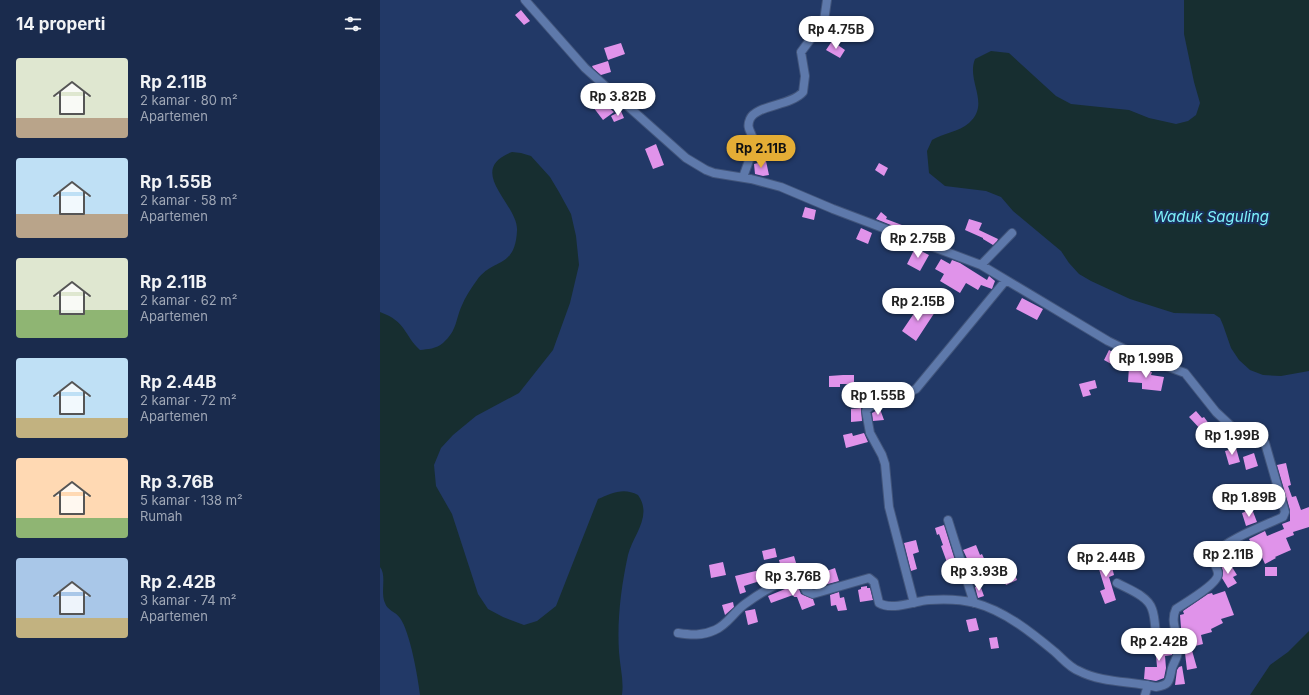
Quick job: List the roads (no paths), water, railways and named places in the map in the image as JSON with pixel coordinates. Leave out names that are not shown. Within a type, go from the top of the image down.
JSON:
[{"type":"street","points":[[525,0],[585,68],[679,154],[706,170],[726,176],[743,178],[781,187],[833,209],[981,265],[1108,341],[1139,356],[1185,373],[1216,412],[1226,422],[1242,433],[1261,439],[1265,443],[1285,515],[1230,542],[1214,555],[1213,558],[1218,575],[1217,579],[1211,586],[1176,609],[1174,615],[1179,648],[1172,668],[1170,680],[1164,686],[1094,677],[1080,672],[1071,667],[1055,652],[1022,627],[990,608],[974,603],[948,600],[914,602],[886,607],[878,600],[874,582],[869,578],[813,594],[806,590],[804,583],[797,578],[778,584],[753,599],[726,623],[715,630],[692,635],[678,633]]},
{"type":"street","points":[[743,178],[753,146],[748,126],[750,119],[757,112],[794,100],[803,92],[805,76],[802,52],[824,21],[827,0]]},
{"type":"street","points":[[981,265],[1012,233]]},
{"type":"street","points":[[914,602],[893,523],[882,455],[870,433],[866,411],[869,406],[877,402],[906,395],[916,389],[1006,280]]},
{"type":"street","points":[[948,520],[974,603]]},
{"type":"street","points":[[1117,583],[1142,597],[1149,604],[1152,609],[1156,635],[1158,638],[1176,635]]},
{"type":"street","points":[[1146,695],[1148,685]]},
{"type":"water","name":"Waduk Saguling","points":[[1184,0],[1309,0],[1309,371],[1281,376],[1263,375],[1250,370],[1239,360],[1231,348],[1220,318],[1214,314],[1174,313],[1130,299],[1091,281],[1079,274],[1061,251],[1013,211],[1001,197],[986,191],[945,186],[929,173],[927,151],[932,140],[965,126],[975,116],[978,108],[978,100],[973,76],[973,67],[975,59],[991,51],[1009,53],[1056,96],[1071,104],[1129,110],[1149,118],[1176,124],[1188,121],[1196,115],[1200,103],[1184,34]]},
{"type":"water","points":[[512,152],[531,156],[550,177],[559,192],[571,214],[576,236],[579,265],[570,303],[553,350],[519,393],[476,416],[453,435],[441,448],[434,465],[436,486],[452,514],[478,594],[488,609],[503,617],[524,625],[537,621],[556,606],[598,499],[623,491],[628,491],[638,495],[642,503],[643,518],[628,555],[623,579],[619,616],[619,658],[622,679],[622,695],[420,695],[410,644],[404,625],[400,618],[386,605],[384,599],[383,575],[380,567],[380,312],[389,316],[400,324],[420,350],[438,346],[448,338],[454,329],[464,300],[477,280],[483,273],[502,262],[512,252],[517,231],[515,221],[497,188],[493,178],[493,169],[499,160]]},
{"type":"water","points":[[1309,631],[1309,695],[1250,695],[1270,665],[1288,652]]}]
